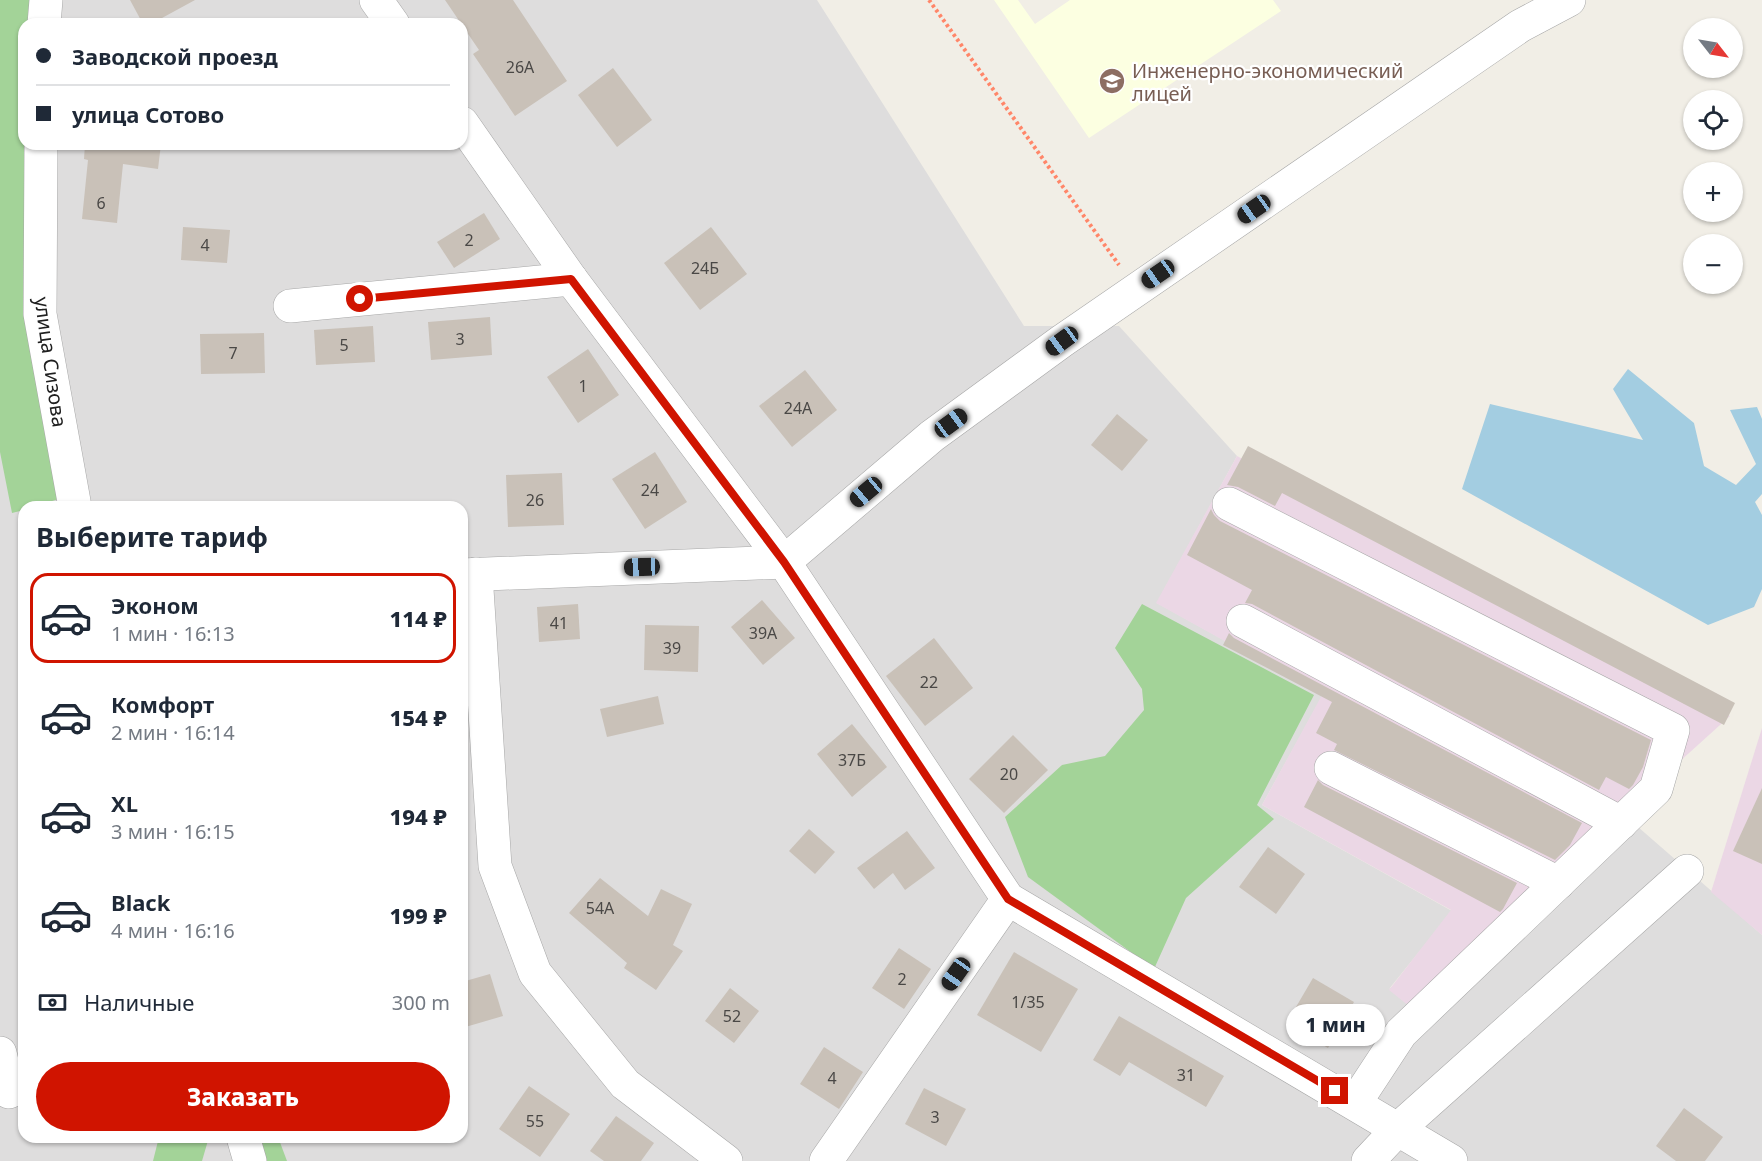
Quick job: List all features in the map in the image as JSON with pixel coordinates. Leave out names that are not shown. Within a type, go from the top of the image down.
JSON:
[{"type":"street","points":[[45,18],[46,0]]},
{"type":"street","points":[[376,0],[389,18]]},
{"type":"street","points":[[726,1161],[625,1084],[535,973],[495,866],[469,574],[784,562],[932,436],[1062,341],[1520,26],[1569,0]]},
{"type":"street","points":[[468,132],[571,279],[784,562],[1008,899],[1451,1161]]},
{"type":"street","name":"улица Сизова","points":[[42,150],[40,314],[74,501]]},
{"type":"street","points":[[290,306],[571,279]]},
{"type":"street","points":[[1229,504],[1673,730],[1656,789],[1401,1033],[1355,1103]]},
{"type":"street","points":[[1243,621],[1621,823]]},
{"type":"street","points":[[1331,768],[1558,883]]},
{"type":"street","points":[[1368,1161],[1398,1129],[1687,871]]},
{"type":"street","points":[[826,1161],[1008,899]]},
{"type":"street","points":[[0,1053],[9,1092]]},
{"type":"street","points":[[245,1143],[250,1161]]},
{"type":"path","points":[[929,0],[1112,255],[1147,283]]},
{"type":"shaded area","points":[[0,0],[817,0],[1024,326],[1119,326],[1237,456],[1157,603],[1323,695],[1262,805],[1452,911],[1389,989],[1622,813],[1762,935],[1762,1161],[0,1161]]},
{"type":"shaded area","name":"Инженерно-экономический лицей","points":[[994,0],[1018,0],[1035,24],[1070,0],[1273,0],[1281,11],[1089,138]]},
{"type":"shaded area","points":[[1237,456],[1730,716],[1409,1006],[1389,990],[1451,910],[1262,805],[1322,695],[1156,603]]},
{"type":"shaded area","points":[[1762,728],[1762,935],[1711,892]]},
{"type":"green space","points":[[0,0],[34,0],[33,18],[18,18],[18,150],[29,150],[65,497],[52,501],[18,501],[18,512],[12,513],[0,452]]},
{"type":"green space","points":[[1142,604],[1314,695],[1257,805],[1274,819],[1186,898],[1154,969],[1028,877],[1005,817],[1062,765],[1105,756],[1144,710],[1142,689],[1115,648]]},
{"type":"green space","points":[[158,1143],[207,1143],[202,1161],[153,1161]]},
{"type":"green space","points":[[231,1143],[280,1143],[287,1161],[239,1161]]},
{"type":"water","points":[[1628,369],[1694,423],[1704,466],[1736,485],[1756,464],[1730,410],[1757,407],[1762,419],[1762,494],[1755,502],[1762,515],[1762,589],[1754,607],[1708,625],[1462,489],[1490,404],[1643,440],[1613,389]]},
{"type":"building","points":[[130,0],[195,0],[162,18],[140,18]]},
{"type":"building","points":[[445,0],[513,0],[567,81],[515,116],[473,54],[479,50],[468,34],[468,18],[457,18]]},
{"type":"building","points":[[613,68],[652,120],[617,147],[578,95]]},
{"type":"building","points":[[85,150],[160,150],[158,169],[123,164],[117,223],[82,219],[88,160],[84,159]]},
{"type":"building","points":[[484,213],[500,239],[454,268],[437,242]]},
{"type":"building","points":[[183,227],[230,230],[227,263],[181,260]]},
{"type":"building","points":[[711,227],[747,274],[700,310],[664,263]]},
{"type":"building","points":[[490,317],[492,355],[431,360],[428,322]]},
{"type":"building","points":[[373,326],[375,362],[316,365],[314,330]]},
{"type":"building","points":[[264,333],[265,373],[201,374],[200,334]]},
{"type":"building","points":[[588,349],[619,395],[578,423],[547,377]]},
{"type":"building","points":[[805,370],[837,410],[792,447],[759,406]]},
{"type":"building","points":[[1117,414],[1148,440],[1122,471],[1091,445]]},
{"type":"building","points":[[1248,446],[1735,703],[1724,725],[1282,493],[1275,506],[1238,487],[1227,485]]},
{"type":"building","points":[[655,452],[687,502],[645,529],[612,479]]},
{"type":"building","points":[[562,473],[564,525],[508,527],[506,475]]},
{"type":"building","points":[[1211,509],[1220,521],[1651,740],[1643,767],[1633,785],[1629,789],[1606,777],[1599,790],[1252,604],[1245,603],[1252,590],[1187,555]]},
{"type":"building","points":[[762,600],[795,638],[763,665],[731,627]]},
{"type":"building","points":[[578,604],[580,639],[539,642],[537,607]]},
{"type":"building","points":[[645,625],[699,626],[698,672],[644,670]]},
{"type":"building","points":[[1229,633],[1234,638],[1582,823],[1570,845],[1555,860],[1334,750],[1337,744],[1316,733],[1332,702],[1223,645]]},
{"type":"building","points":[[934,638],[973,688],[925,726],[886,676]]},
{"type":"building","points":[[658,696],[664,724],[607,737],[600,709]]},
{"type":"building","points":[[852,724],[887,767],[852,797],[817,754]]},
{"type":"building","points":[[1013,735],[1048,770],[1004,813],[969,779]]},
{"type":"building","points":[[1318,780],[1323,785],[1517,883],[1503,909],[1500,912],[1304,807]]},
{"type":"building","points":[[1762,788],[1762,864],[1733,851]]},
{"type":"building","points":[[809,829],[835,852],[815,874],[789,851]]},
{"type":"building","points":[[907,831],[935,868],[905,890],[893,873],[874,889],[857,868]]},
{"type":"building","points":[[1268,847],[1305,874],[1276,914],[1239,887]]},
{"type":"building","points":[[600,878],[648,916],[661,889],[692,904],[673,945],[683,951],[656,990],[624,968],[627,963],[569,913]]},
{"type":"building","points":[[899,948],[931,969],[904,1009],[872,988]]},
{"type":"building","points":[[1014,952],[1078,989],[1041,1052],[977,1015]]},
{"type":"building","points":[[490,974],[503,1016],[468,1026],[468,980]]},
{"type":"building","points":[[1313,978],[1354,1002],[1328,1048],[1286,1024]]},
{"type":"building","points":[[730,988],[759,1011],[734,1043],[705,1021]]},
{"type":"building","points":[[1119,1016],[1224,1076],[1206,1107],[1129,1062],[1120,1076],[1093,1060]]},
{"type":"building","points":[[824,1047],[863,1072],[839,1109],[800,1084]]},
{"type":"building","points":[[529,1086],[570,1114],[540,1157],[499,1129]]},
{"type":"building","points":[[924,1088],[966,1109],[946,1146],[905,1124]]},
{"type":"building","points":[[1684,1108],[1723,1137],[1705,1161],[1676,1161],[1656,1146]]},
{"type":"building","points":[[616,1116],[654,1143],[641,1161],[604,1161],[590,1151]]},
{"type":"place","name":"Инженерно-экономический лицей","points":[[1112,81]]},
{"type":"route","points":[[360,299],[571,279],[784,562],[1008,899],[1335,1091]]}]
